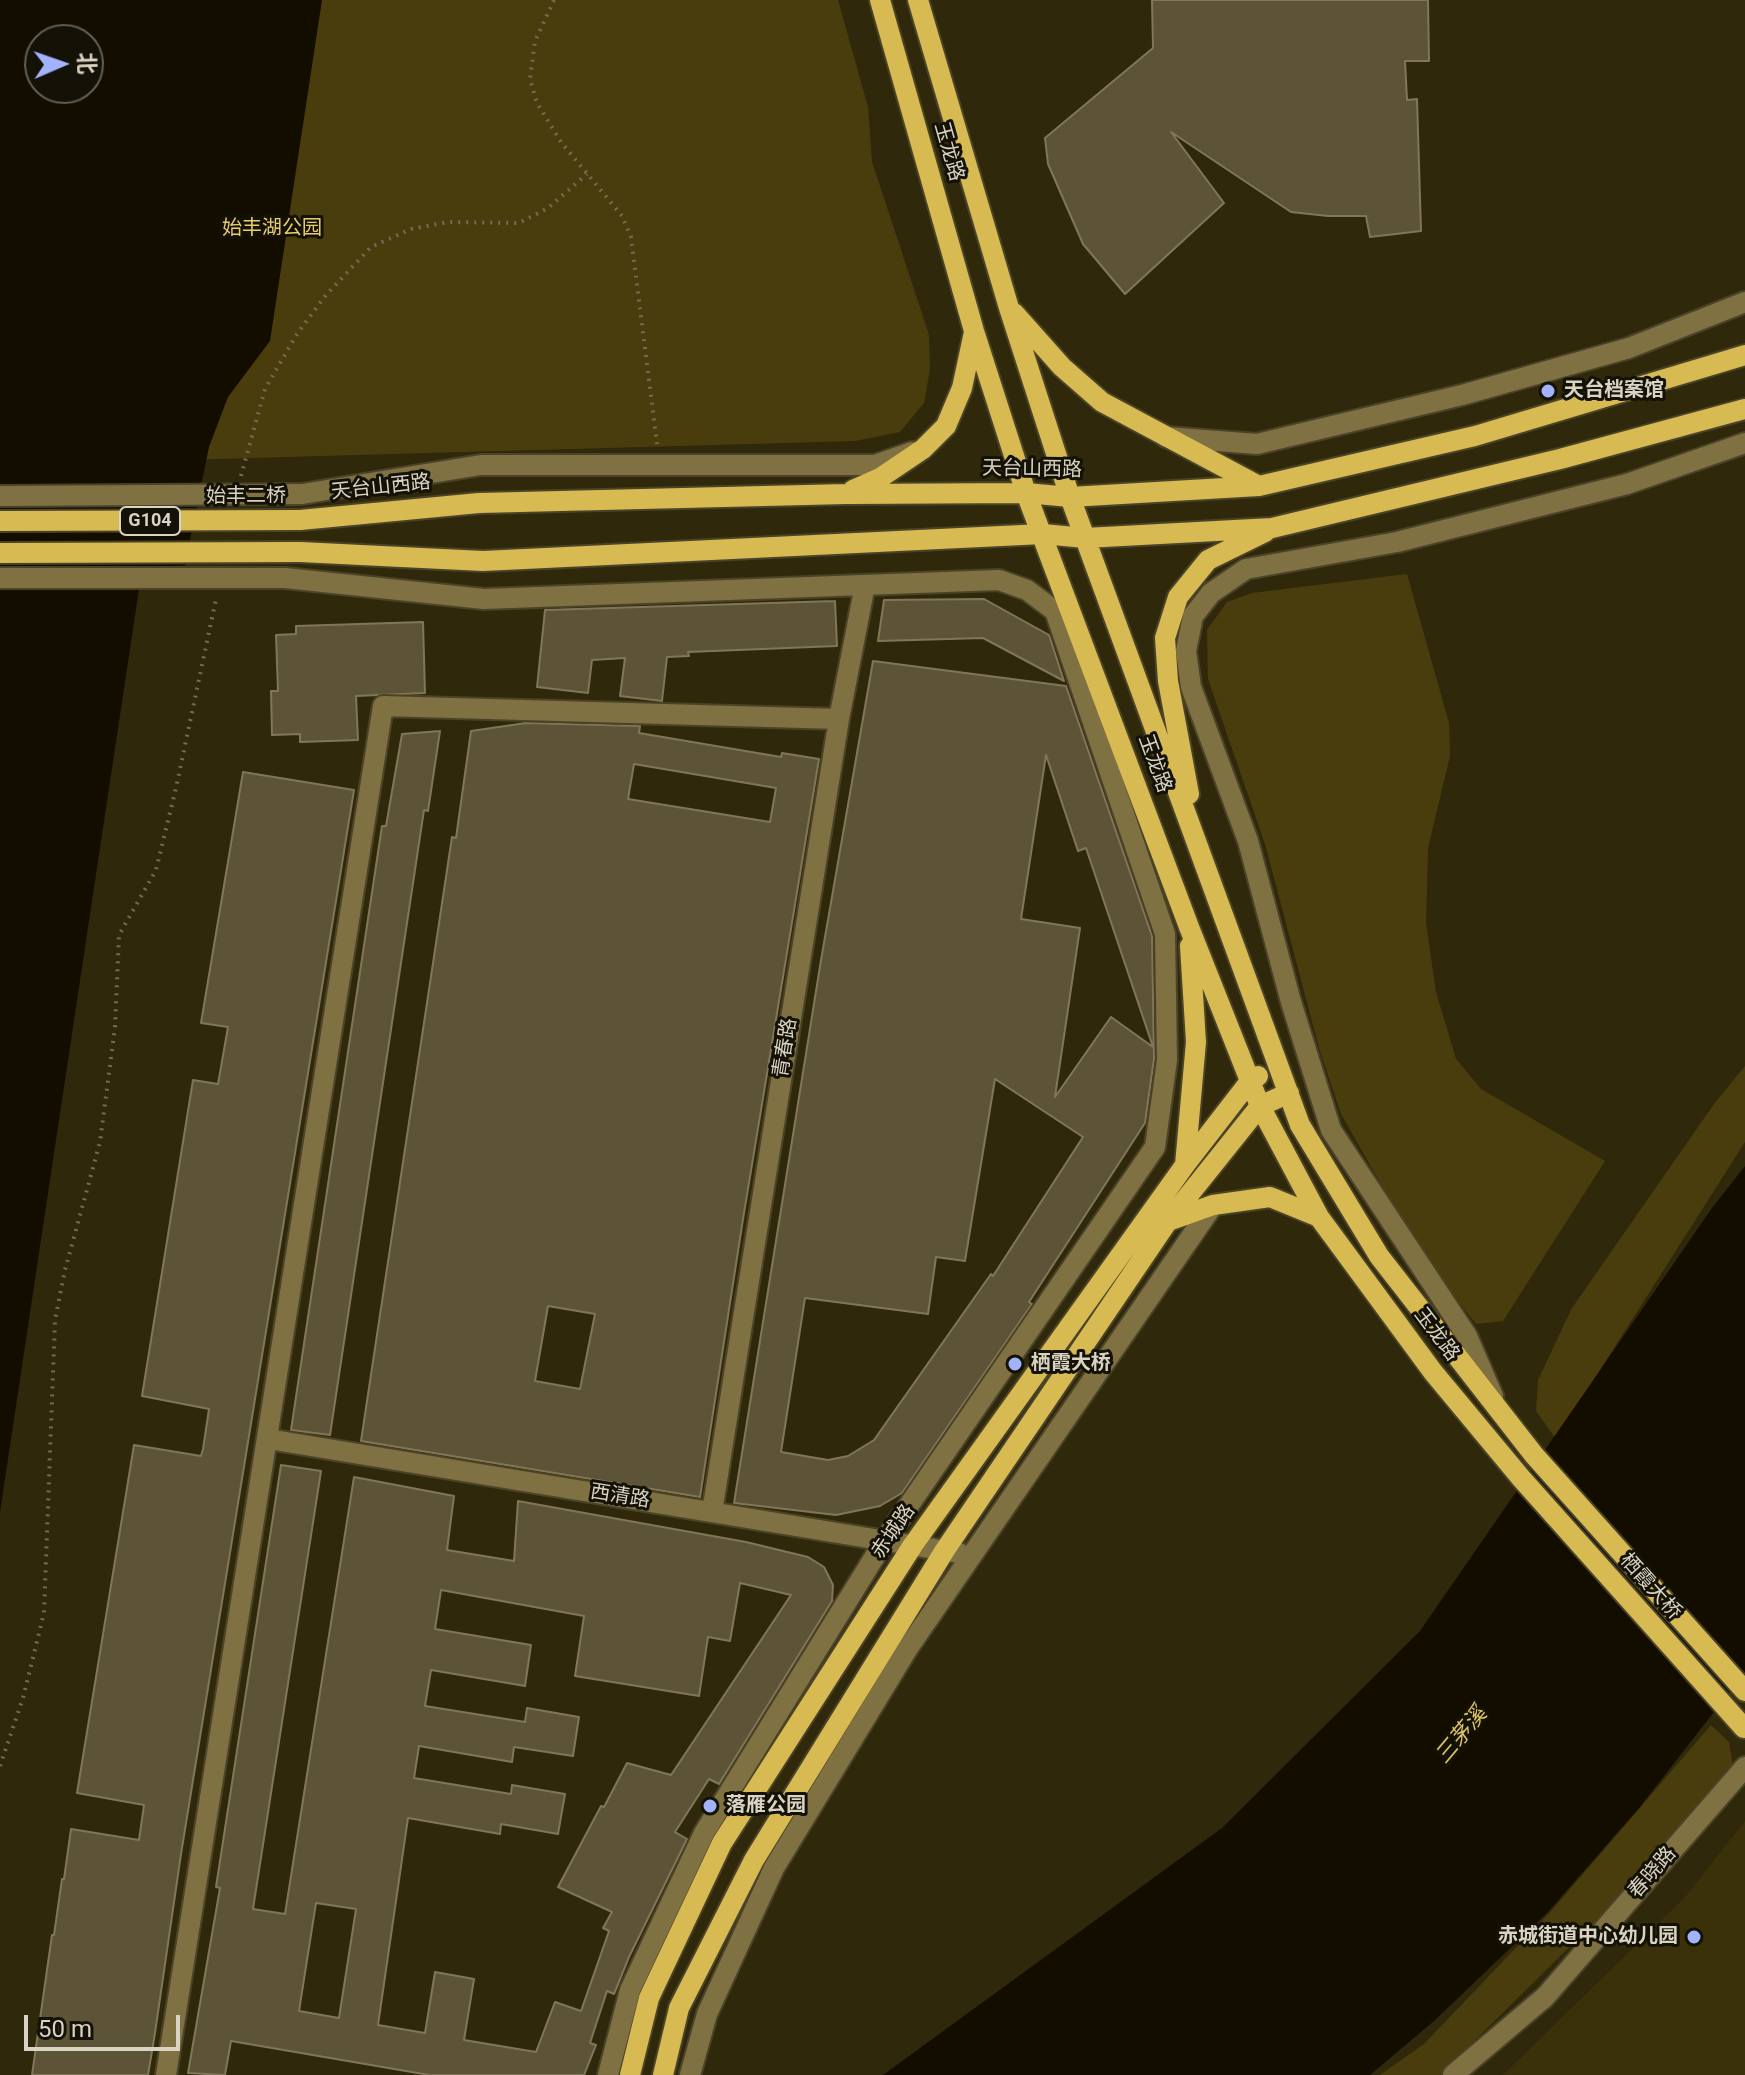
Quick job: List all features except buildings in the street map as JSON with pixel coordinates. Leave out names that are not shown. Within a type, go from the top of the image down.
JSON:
[{"type":"main road","name":"玉龙路","points":[[880,0],[974,331],[1026,493],[1189,927],[1260,1106],[1319,1217],[1433,1372],[1521,1478]]},
{"type":"main road","name":"玉龙路","points":[[918,0],[1009,308],[1070,497],[1300,1125],[1379,1256],[1534,1455]]},
{"type":"main road","points":[[1009,308],[1062,367],[1102,402],[1259,486]]},
{"type":"main road","points":[[846,494],[880,478],[923,449],[946,426],[962,388],[974,331]]},
{"type":"main road","name":"天台山西路","points":[[300,520],[479,503],[846,494],[1026,493],[1070,497],[1259,486],[1475,436],[1745,355]]},
{"type":"main road","points":[[1043,534],[1085,538],[1272,528],[1560,459],[1745,409]]},
{"type":"main road","name":"始丰二桥","points":[[0,521],[300,520]]},
{"type":"main road","points":[[1199,849],[1168,681],[1165,638],[1178,597],[1208,560],[1272,528]]},
{"type":"main road","name":"G104","points":[[0,553],[300,552],[483,561],[1043,534]]},
{"type":"main road","points":[[1185,1165],[1196,1042],[1189,927]]},
{"type":"main road","name":"赤城路","points":[[630,2075],[649,1998],[722,1843],[913,1545],[1185,1165],[1250,1081],[1277,1064]]},
{"type":"main road","points":[[663,2075],[679,2008],[754,1860],[945,1550],[1168,1221],[1260,1106],[1289,1093]]},
{"type":"main road","points":[[1168,1221],[1213,1205],[1270,1197],[1319,1217]]},
{"type":"main road","name":"栖霞大桥","points":[[1534,1455],[1745,1691]]},
{"type":"main road","name":"栖霞大桥","points":[[1521,1478],[1744,1729]]},
{"type":"street","points":[[1166,437],[1257,444],[1462,395],[1629,348],[1745,302]]},
{"type":"street","points":[[1498,1407],[1467,1336],[1331,1130],[1291,1002],[1248,841],[1191,687],[1186,651],[1193,616],[1211,593],[1246,569],[1397,542],[1627,484],[1745,443]]},
{"type":"street","points":[[0,496],[302,494],[481,465],[875,465],[923,449]]},
{"type":"street","points":[[0,578],[285,578],[484,599],[999,580],[1027,590],[1055,611],[1165,934],[1167,1060],[1155,1147],[885,1540],[704,1833],[630,1990],[608,2075]]},
{"type":"street","name":"青春路","points":[[712,1512],[839,719],[865,585]]},
{"type":"street","points":[[166,2075],[383,706],[839,719]]},
{"type":"street","points":[[690,2075],[707,2014],[774,1868],[908,1648],[1213,1205]]},
{"type":"street","name":"西清路","points":[[268,1439],[971,1556]]},
{"type":"street","name":"春晓路","points":[[1453,2075],[1545,1997],[1745,1767]]},
{"type":"path","points":[[554,0],[535,41],[530,79],[537,103],[561,142],[622,216],[631,237],[659,465]]},
{"type":"path","points":[[240,478],[265,389],[297,334],[326,295],[371,247],[411,229],[448,222],[519,223],[548,208],[587,174]]},
{"type":"path","points":[[0,1766],[23,1698],[44,1613],[55,1320],[65,1270],[100,1142],[115,1027],[119,935],[156,870],[217,592]]},
{"type":"shaded area","name":"赤城街道中心幼儿园","points":[[1745,1821],[1745,2075],[1503,2075],[1685,1897]]},
{"type":"green space","name":"始丰湖公园","points":[[0,0],[838,0],[868,107],[872,162],[929,335],[930,369],[924,403],[900,432],[855,441],[0,465]]},
{"type":"green space","points":[[1407,574],[1449,723],[1450,756],[1428,848],[1426,923],[1436,992],[1456,1059],[1481,1089],[1605,1161],[1503,1321],[1476,1324],[1419,1251],[1341,1114],[1319,1048],[1265,844],[1208,679],[1207,630],[1227,602],[1252,593]]},
{"type":"green space","points":[[1745,1066],[1745,1142],[1556,1439],[1536,1411],[1538,1380],[1572,1308],[1714,1104]]},
{"type":"green space","points":[[1711,1725],[1729,1742],[1734,1771],[1618,1899],[1440,2075],[1380,2075],[1424,2044],[1553,1909]]},
{"type":"water","points":[[0,0],[322,0],[270,341],[228,397],[209,447],[181,584],[139,589],[0,1512]]},
{"type":"water","name":"三茅溪","points":[[1745,1166],[1745,1672],[1640,1807],[1547,1913],[1434,2021],[1370,2075],[883,2075],[1222,1828],[1420,1631],[1712,1208]]},
{"type":"place","name":"天台档案馆","points":[[1548,391]]},
{"type":"place","name":"栖霞大桥","points":[[1015,1364]]},
{"type":"place","name":"落雁公园","points":[[710,1806]]},
{"type":"place","name":"赤城街道中心幼儿园","points":[[1694,1937]]}]
